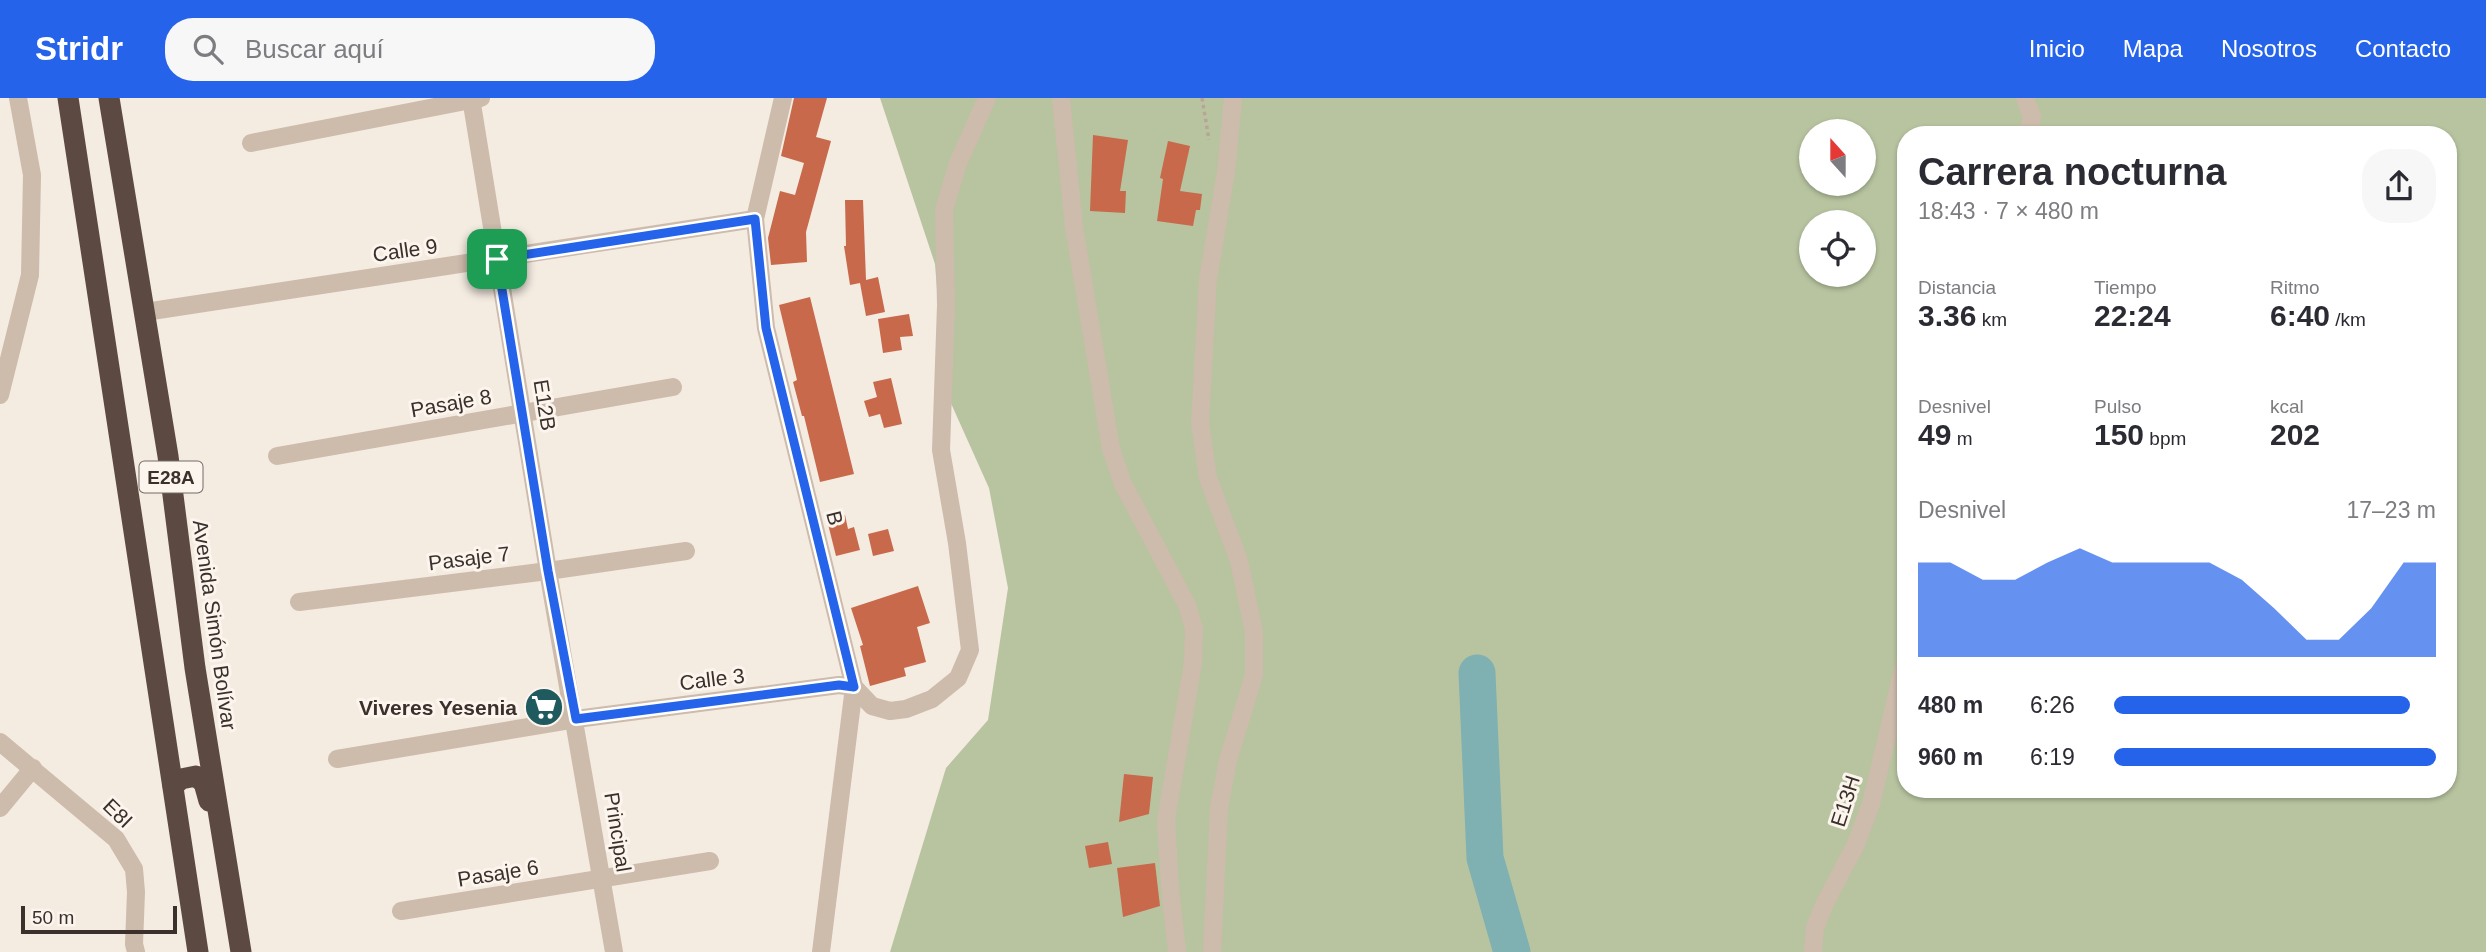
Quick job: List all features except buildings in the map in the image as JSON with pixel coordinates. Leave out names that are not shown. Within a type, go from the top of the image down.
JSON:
[{"type":"highway","name":"E28A","points":[[68,98],[198,952]]},
{"type":"highway","name":"Avenida Simón Bolívar","points":[[109,98],[168,456],[195,668],[241,952]]},
{"type":"highway","points":[[173,786],[187,776],[196,776],[204,783],[225,858]]},
{"type":"street","points":[[0,395],[30,275],[32,175],[18,98]]},
{"type":"street","name":"B","points":[[783,98],[755,219],[766,328],[854,687],[821,952]]},
{"type":"street","points":[[854,687],[872,706],[890,711],[906,709],[932,699],[958,678],[970,650],[957,543],[941,450],[946,305],[944,210],[958,163],[987,98]]},
{"type":"street","points":[[1062,98],[1074,227],[1111,449],[1123,484],[1188,605],[1194,629],[1193,663],[1166,820],[1177,952]]},
{"type":"street","points":[[1212,952],[1219,808],[1228,760],[1254,675],[1254,632],[1240,561],[1208,478],[1200,423],[1208,279],[1226,172],[1233,98]]},
{"type":"street","points":[[2025,98],[2032,117],[2030,126]]},
{"type":"street","points":[[251,143],[474,99]]},
{"type":"street","name":"E12B","points":[[474,99],[548,571],[576,719]]},
{"type":"street","name":"Calle 9","points":[[145,312],[755,219]]},
{"type":"street","name":"Pasaje 8","points":[[277,456],[673,387]]},
{"type":"street","name":"Pasaje 7","points":[[299,602],[685,551]]},
{"type":"street","name":"Calle 3","points":[[337,759],[576,719],[839,685],[854,687]]},
{"type":"street","name":"E13H","points":[[1813,952],[1815,928],[1856,844],[1871,804],[1897,695]]},
{"type":"street","name":"Principal","points":[[576,719],[614,952]]},
{"type":"street","name":"E8I","points":[[0,742],[116,839],[134,869],[136,892],[132,949]]},
{"type":"street","points":[[0,808],[33,768]]},
{"type":"street","name":"Pasaje 6","points":[[401,911],[710,861]]},
{"type":"green space","points":[[880,98],[2486,98],[2486,952],[890,952],[946,768],[988,720],[1008,588],[989,488],[945,390],[935,264]]},
{"type":"waterway","points":[[1477,673],[1485,858],[1512,952]]},
{"type":"place","name":"Viveres Yesenia","points":[[544,707]]},
{"type":"route","points":[[755,219],[766,328],[777,381],[854,687],[839,685],[576,719],[548,571],[497,259],[755,219]]}]
